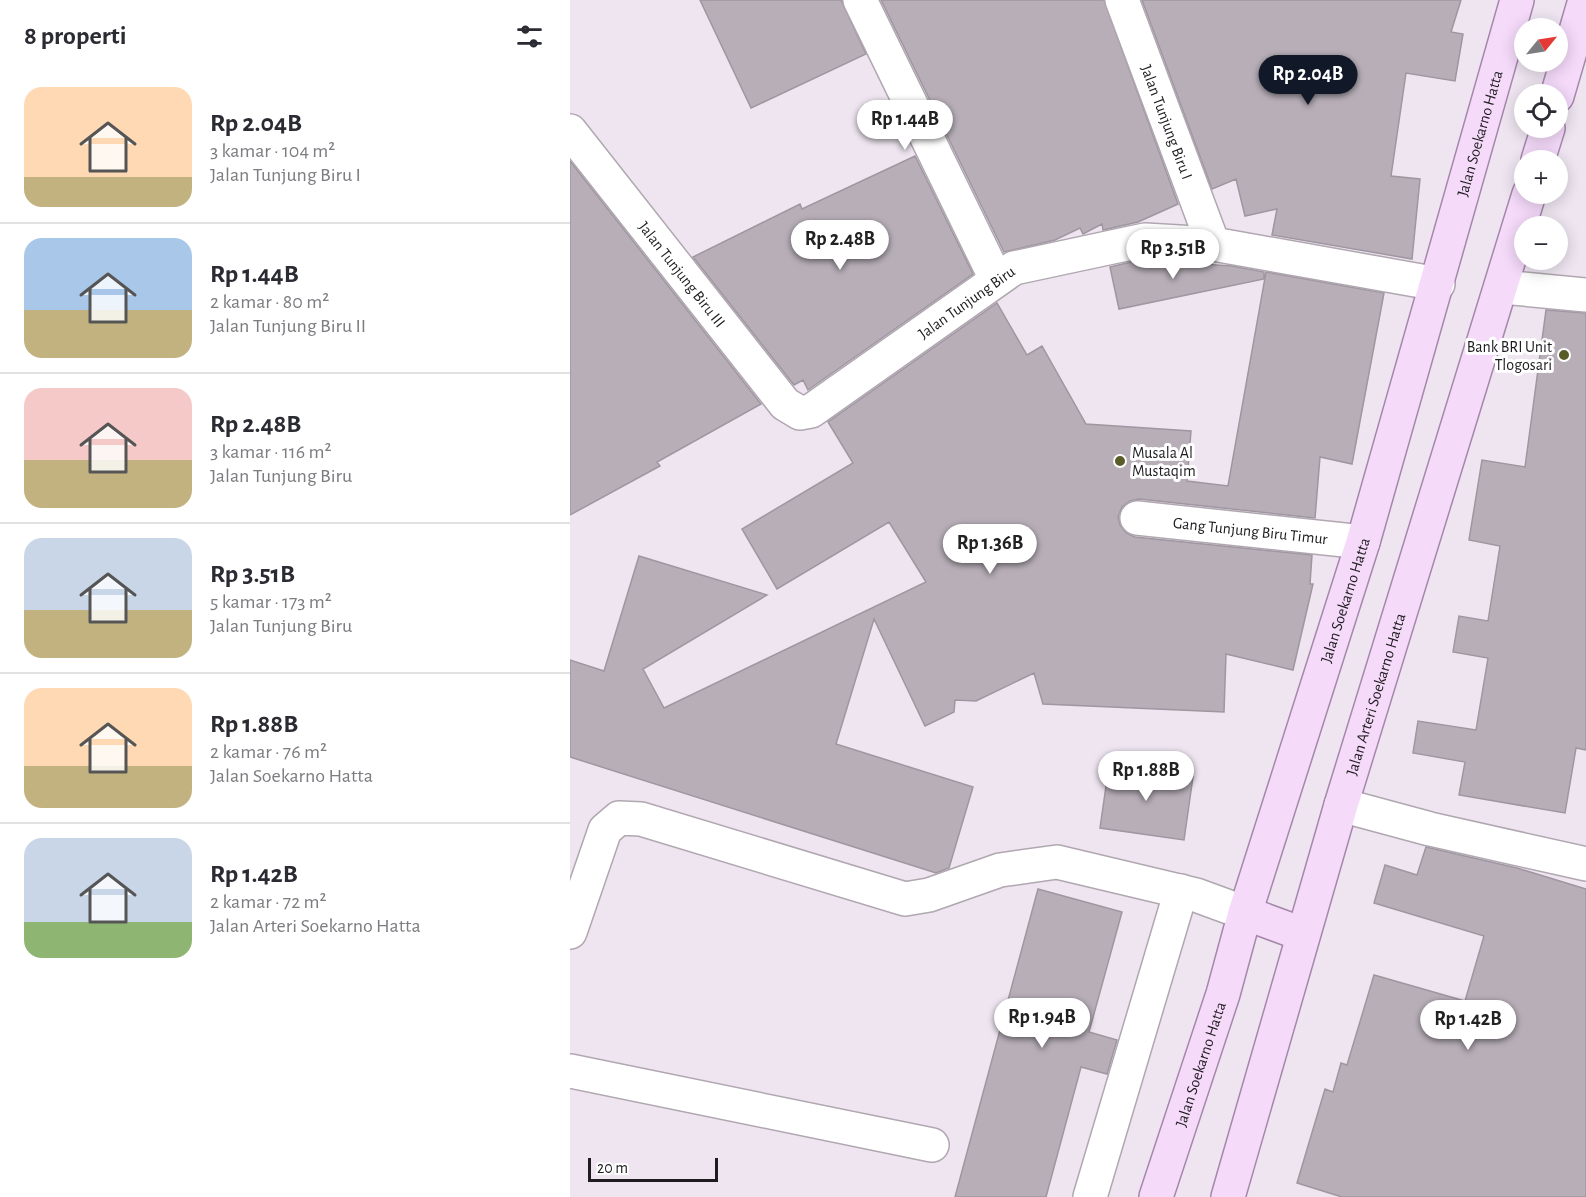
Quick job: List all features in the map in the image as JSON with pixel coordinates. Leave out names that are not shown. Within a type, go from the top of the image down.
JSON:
[{"type":"main road","name":"Jalan Soekarno Hatta","points":[[1156,1197],[1223,994],[1245,913],[1363,542],[1517,0]]},
{"type":"main road","points":[[1560,84],[1585,0]]},
{"type":"main road","name":"Jalan Arteri Soekarno Hatta","points":[[1228,1197],[1302,934],[1526,204]]},
{"type":"main road","points":[[1245,913],[1302,934]]},
{"type":"street","points":[[860,0],[996,279]]},
{"type":"street","name":"Jalan Tunjung Biru I","points":[[1122,0],[1212,244]]},
{"type":"street","name":"Jalan Tunjung Biru III","points":[[570,130],[785,404],[800,413]]},
{"type":"street","name":"Jalan Tunjung Biru","points":[[800,413],[811,411],[1014,268],[1144,240],[1212,244],[1438,284]]},
{"type":"street","points":[[1502,287],[1586,295]]},
{"type":"street","name":"Gang Tunjung Biru Timur","points":[[1137,518],[1363,542]]},
{"type":"street","points":[[1341,805],[1430,829],[1586,864]]},
{"type":"street","points":[[570,932],[605,830],[619,818],[641,819],[905,899],[929,895],[1000,870],[1057,862],[1182,891],[1245,913]]},
{"type":"street","points":[[1090,1197],[1182,891]]},
{"type":"street","points":[[570,1071],[932,1145]]},
{"type":"building","points":[[700,0],[841,0],[866,54],[751,108]]},
{"type":"building","points":[[881,0],[1104,0],[1178,204],[1138,222],[1103,230],[1102,224],[1083,234],[1080,228],[1055,240],[1004,252]]},
{"type":"building","points":[[1142,0],[1461,0],[1451,32],[1463,34],[1455,81],[1406,73],[1391,176],[1420,179],[1412,259],[1272,235],[1277,209],[1245,216],[1236,179],[1212,189]]},
{"type":"building","points":[[915,156],[973,274],[808,390],[803,380],[794,385],[693,257],[800,204],[802,209]]},
{"type":"building","points":[[570,161],[761,404],[657,462],[660,466],[570,515]]},
{"type":"building","points":[[1139,260],[1232,266],[1264,272],[1264,279],[1119,309],[1110,267]]},
{"type":"building","points":[[1266,272],[1384,293],[1352,464],[1320,457],[1315,518],[1139,499],[1130,501],[1122,507],[1118,517],[1126,533],[1135,537],[1312,555],[1310,584],[1313,584],[1293,670],[1226,654],[1224,712],[1043,704],[1034,673],[976,701],[955,700],[954,712],[925,726],[874,619],[836,744],[973,787],[949,868],[936,873],[570,757],[570,660],[604,671],[639,556],[767,595],[643,669],[664,708],[926,582],[889,522],[777,589],[742,529],[853,463],[828,422],[997,303],[1027,355],[1042,346],[1086,424],[1191,431],[1187,481],[1228,486]]},
{"type":"building","points":[[1546,310],[1586,313],[1586,750],[1576,748],[1565,813],[1459,795],[1465,762],[1413,753],[1418,721],[1476,730],[1488,658],[1453,652],[1459,616],[1488,621],[1500,546],[1469,540],[1482,460],[1525,467]]},
{"type":"building","points":[[1109,765],[1193,777],[1184,840],[1100,828]]},
{"type":"building","points":[[1426,847],[1517,868],[1586,889],[1586,1197],[1342,1197],[1297,1183],[1325,1089],[1333,1092],[1341,1063],[1347,1065],[1374,975],[1465,1001],[1484,936],[1374,903],[1385,865],[1417,875]]},
{"type":"building","points":[[1038,889],[1122,912],[1089,1032],[1117,1040],[1107,1074],[1081,1067],[1046,1197],[955,1197]]},
{"type":"place","name":"Bank BRI Unit Tlogosari","points":[[1564,355]]},
{"type":"place","name":"Musala Al Mustaqim","points":[[1120,461]]}]
